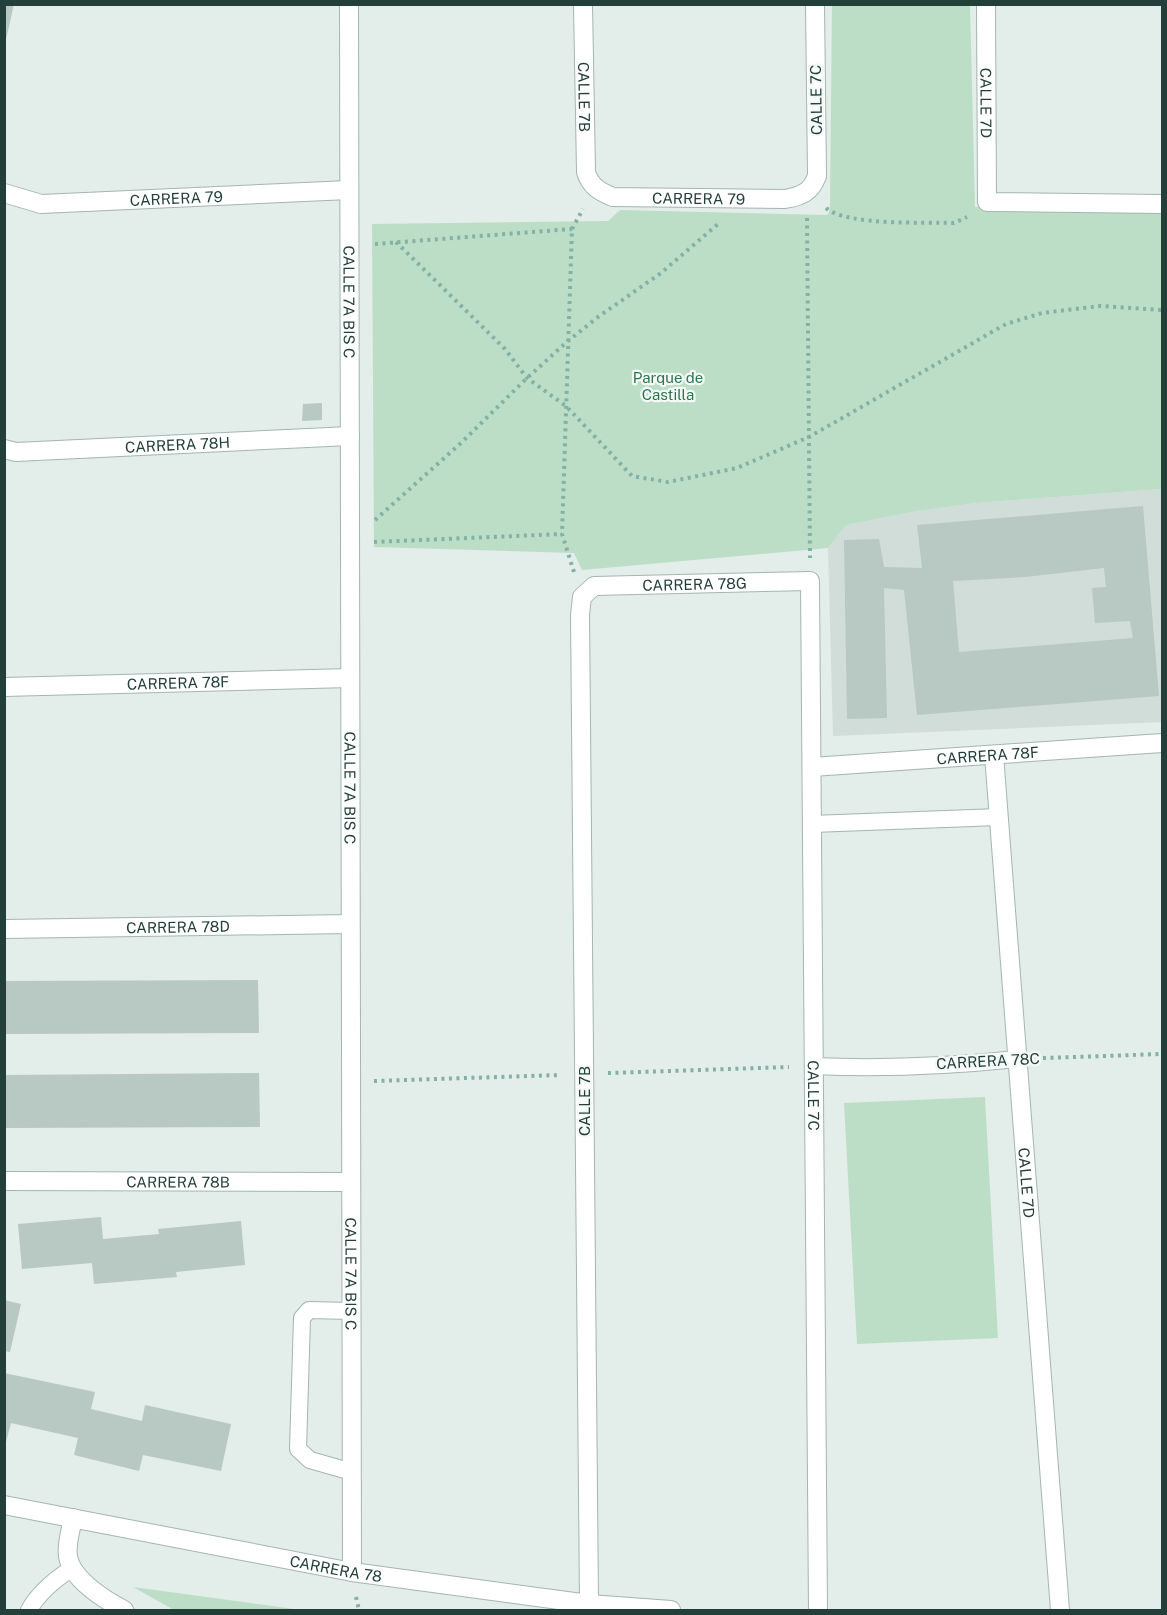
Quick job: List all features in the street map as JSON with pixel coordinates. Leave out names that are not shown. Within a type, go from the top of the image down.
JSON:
[{"type":"street","name":"CALLE 7A BIS C","points":[[349,4],[352,1572]]},
{"type":"street","name":"CALLE 7B","points":[[583,4],[586,172],[588,181],[595,188]]},
{"type":"street","name":"CALLE 7C","points":[[806,193],[813,186],[817,176],[815,4]]},
{"type":"street","name":"CALLE 7D","points":[[986,4],[987,202]]},
{"type":"street","name":"CARRERA 79","points":[[595,188],[613,197],[785,199],[806,193]]},
{"type":"street","name":"CARRERA 79","points":[[4,194],[41,204],[349,190]]},
{"type":"street","points":[[987,202],[1162,204]]},
{"type":"street","name":"CARRERA 78H","points":[[4,449],[16,452],[350,436]]},
{"type":"street","name":"CALLE 7C","points":[[810,581],[818,1611]]},
{"type":"street","name":"CARRERA 78G","points":[[582,597],[594,586],[810,581]]},
{"type":"street","name":"CALLE 7B","points":[[582,597],[580,627],[589,1604]]},
{"type":"street","name":"CARRERA 78F","points":[[4,687],[350,678]]},
{"type":"street","name":"CARRERA 78F","points":[[812,767],[1162,743]]},
{"type":"street","name":"CALLE 7D","points":[[994,755],[1060,1611]]},
{"type":"street","name":"CARRERA 78D","points":[[4,929],[350,924]]},
{"type":"street","name":"CARRERA 78B","points":[[4,1181],[351,1182]]},
{"type":"street","name":"CARRERA 78","points":[[4,1505],[352,1572],[589,1604],[671,1611]]},
{"type":"street","points":[[73,1518],[67,1555],[72,1569],[105,1600],[124,1611]]},
{"type":"lane","points":[[812,824],[999,817]]},
{"type":"lane","name":"CARRERA 78C","points":[[814,1066],[979,1063],[1017,1059]]},
{"type":"lane","points":[[351,1311],[309,1310],[302,1318],[298,1449],[310,1460],[351,1472]]},
{"type":"lane","points":[[29,1611],[34,1601],[51,1582],[72,1569]]},
{"type":"path","points":[[582,597],[562,534],[568,341],[572,229],[595,188]]},
{"type":"path","points":[[806,193],[831,213],[864,220],[954,223],[973,214],[987,202]]},
{"type":"path","points":[[806,193],[810,581]]},
{"type":"path","points":[[350,543],[461,443],[568,341],[597,317],[661,273],[748,199]]},
{"type":"path","points":[[350,246],[572,229]]},
{"type":"path","points":[[396,242],[506,349],[527,378],[566,406],[632,476],[668,482],[736,468],[809,437],[1006,324],[1042,313],[1100,306],[1162,310]]},
{"type":"path","points":[[350,543],[562,534]]},
{"type":"path","name":"CARRERA 78C","points":[[1017,1059],[1162,1054]]},
{"type":"path","points":[[356,1594],[359,1611]]},
{"type":"shaded area","points":[[1162,489],[1162,722],[833,736],[828,548],[846,525],[976,503]]},
{"type":"green space","name":"Parque de Castilla","points":[[832,5],[970,5],[975,207],[1162,208],[1162,489],[976,503],[918,511],[846,525],[828,548],[582,570],[574,553],[374,547],[372,224],[608,221],[620,210],[827,215],[830,204]]},
{"type":"green space","points":[[985,1097],[998,1338],[857,1344],[844,1103]]},
{"type":"green space","points":[[133,1587],[301,1610],[174,1610]]},
{"type":"building","points":[[4,4],[14,4],[5,44],[4,44]]},
{"type":"building","points":[[322,403],[322,420],[302,421],[303,404]]},
{"type":"building","points":[[1143,506],[1159,696],[917,715],[904,590],[884,588],[887,718],[847,719],[844,540],[879,539],[884,567],[922,568],[917,525]],"holes":[[[1104,568],[1106,587],[1092,588],[1095,623],[1130,621],[1133,638],[959,652],[953,581],[1025,577]]]},
{"type":"building","points":[[258,980],[259,1033],[4,1034],[4,981]]},
{"type":"building","points":[[259,1073],[260,1127],[4,1128],[4,1075]]},
{"type":"building","points":[[101,1217],[103,1239],[159,1234],[158,1229],[241,1221],[245,1265],[176,1272],[177,1277],[94,1284],[92,1263],[22,1269],[18,1224]]},
{"type":"building","points":[[4,1300],[21,1304],[10,1352],[4,1351]]},
{"type":"building","points":[[4,1373],[95,1392],[91,1409],[142,1421],[145,1405],[231,1424],[221,1471],[143,1455],[139,1471],[74,1455],[78,1438],[11,1423],[6,1442],[4,1442]]}]
